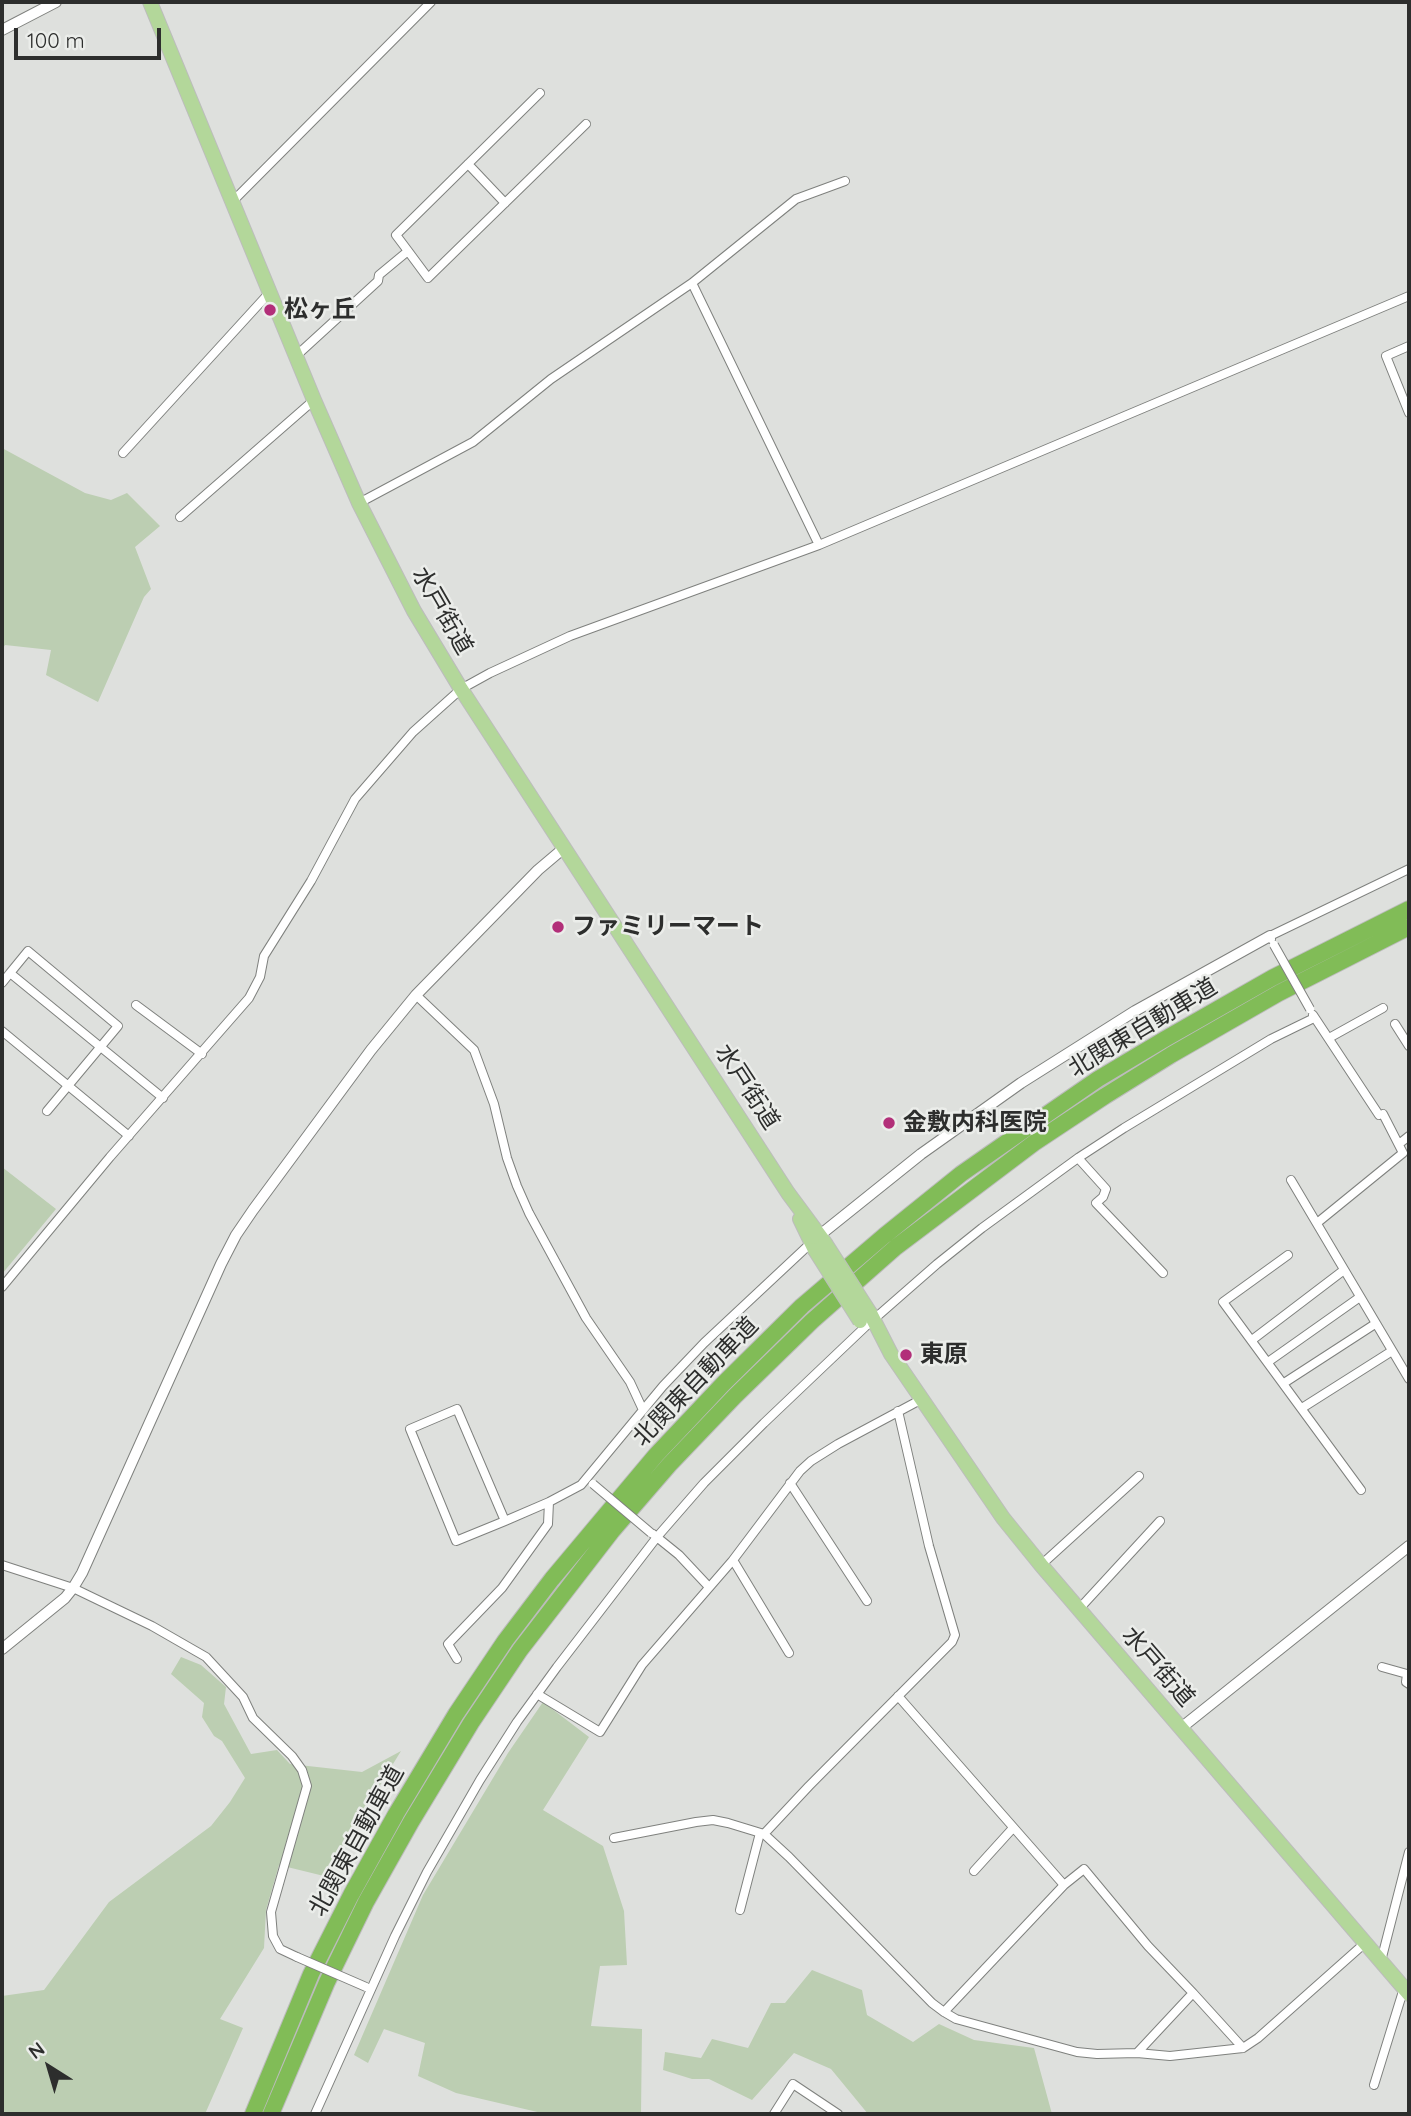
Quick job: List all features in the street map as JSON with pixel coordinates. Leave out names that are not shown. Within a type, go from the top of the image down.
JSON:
[{"type":"highway","name":"北関東自動車道","points":[[253,2114],[311,1974],[351,1895],[456,1714],[505,1642],[560,1569],[656,1455],[724,1383],[802,1306],[884,1236],[961,1174],[1027,1128],[1098,1079],[1165,1039],[1272,978],[1409,908]]},
{"type":"highway","name":"北関東自動車道","points":[[271,2114],[327,1982],[366,1902],[471,1723],[520,1650],[612,1531],[669,1465],[812,1321],[896,1247],[1034,1143],[1171,1055],[1279,993],[1409,927]]},
{"type":"main road","name":"水戸街道","points":[[150,2],[359,503],[414,611],[461,689],[788,1193],[867,1320],[974,1478],[1041,1565],[1407,1991]]},
{"type":"street","points":[[2,30],[56,2]]},
{"type":"street","points":[[233,201],[431,2]]},
{"type":"street","points":[[540,93],[396,234],[428,278],[586,124]]},
{"type":"street","points":[[468,164],[505,203]]},
{"type":"street","points":[[359,503],[473,442],[551,379],[692,283],[796,199],[845,180]]},
{"type":"street","points":[[296,356],[378,281],[379,275],[408,251]]},
{"type":"street","points":[[692,283],[819,545]]},
{"type":"street","points":[[123,453],[270,292]]},
{"type":"street","points":[[2,1287],[249,998],[260,977],[264,956],[311,881],[355,799],[413,732],[461,689],[570,636],[819,545],[1409,296]]},
{"type":"street","points":[[1409,346],[1386,356],[1406,396],[1409,413]]},
{"type":"street","points":[[180,517],[314,400]]},
{"type":"street","points":[[2,1649],[40,1620],[73,1588],[82,1573],[236,1235],[371,1051],[416,995],[538,870],[564,848]]},
{"type":"street","points":[[505,1521],[457,1409],[410,1429],[456,1541],[505,1521],[549,1502],[590,1481],[643,1410],[704,1343],[921,1154],[1021,1083],[1135,1011],[1409,869]]},
{"type":"street","points":[[1272,941],[1312,1013],[1381,1114],[1409,1163]]},
{"type":"street","points":[[2,983],[28,951],[118,1026],[47,1111]]},
{"type":"street","points":[[10,973],[163,1098]]},
{"type":"street","points":[[416,995],[474,1050],[494,1104],[507,1158],[525,1204],[586,1318],[630,1382],[643,1410]]},
{"type":"street","points":[[136,1005],[202,1054]]},
{"type":"street","points":[[1329,1038],[1383,1008]]},
{"type":"street","points":[[315,2114],[369,1988],[427,1872],[480,1780],[537,1694],[654,1535],[867,1320],[964,1242],[1078,1158],[1312,1013]]},
{"type":"street","points":[[1395,1024],[1409,1046]]},
{"type":"street","points":[[2,1031],[129,1136]]},
{"type":"street","points":[[1398,1144],[1409,1136]]},
{"type":"street","points":[[1317,1223],[1403,1153]]},
{"type":"street","points":[[1078,1158],[1106,1189],[1096,1203],[1163,1273]]},
{"type":"street","points":[[1291,1180],[1409,1379]]},
{"type":"street","points":[[1288,1255],[1223,1302],[1361,1490]]},
{"type":"street","points":[[1252,1340],[1344,1270]]},
{"type":"street","points":[[1268,1362],[1360,1297]]},
{"type":"street","points":[[1284,1383],[1375,1324]]},
{"type":"street","points":[[1302,1408],[1392,1351]]},
{"type":"street","points":[[537,1694],[600,1732],[642,1665],[733,1560],[790,1483],[811,1461],[922,1399]]},
{"type":"street","points":[[740,1910],[762,1834],[952,1642],[955,1635],[929,1546],[898,1411]]},
{"type":"street","points":[[1041,1565],[1139,1476]]},
{"type":"street","points":[[590,1481],[679,1555],[709,1587]]},
{"type":"street","points":[[790,1483],[867,1601]]},
{"type":"street","points":[[457,1659],[448,1644],[502,1588],[548,1524],[549,1502]]},
{"type":"street","points":[[1079,1609],[1160,1521]]},
{"type":"street","points":[[1181,1728],[1409,1546]]},
{"type":"street","points":[[733,1560],[789,1653]]},
{"type":"street","points":[[2,1565],[73,1588],[152,1626],[206,1657],[243,1697],[253,1718],[292,1756],[302,1770],[307,1786],[271,1912],[273,1937],[279,1949],[369,1988]]},
{"type":"street","points":[[1382,1667],[1408,1674],[1406,1682],[1409,1684]]},
{"type":"street","points":[[898,1696],[1064,1885]]},
{"type":"street","points":[[614,1839],[713,1821],[762,1834],[789,1857],[932,2003],[944,2012],[956,2019],[1077,2052],[1170,2056],[1243,2048],[1267,2031],[1365,1943]]},
{"type":"street","points":[[974,1871],[1013,1828]]},
{"type":"street","points":[[1381,1961],[1409,1852]]},
{"type":"street","points":[[944,2012],[1064,1885],[1084,1869],[1148,1946],[1243,2048]]},
{"type":"street","points":[[1374,2085],[1407,1991]]},
{"type":"street","points":[[1137,2053],[1193,1993]]},
{"type":"street","points":[[774,2114],[793,2084],[838,2114]]},
{"type":"green space","points":[[2,448],[85,493],[111,500],[127,493],[160,526],[135,547],[151,589],[144,597],[98,702],[46,675],[51,650],[5,645],[2,650]]},
{"type":"green space","points":[[2,1167],[56,1209],[2,1274]]},
{"type":"green space","points":[[181,1657],[201,1665],[226,1687],[224,1704],[251,1754],[277,1750],[290,1764],[362,1772],[401,1751],[324,1876],[279,1865],[266,1910],[264,1948],[220,2019],[243,2028],[205,2114],[2,2114],[2,1996],[44,1990],[109,1902],[211,1826],[245,1778],[222,1741],[214,1736],[202,1717],[204,1703],[171,1674]]},
{"type":"green space","points":[[543,1702],[589,1737],[543,1810],[603,1846],[624,1911],[627,1965],[600,1966],[591,2026],[642,2029],[641,2114],[546,2114],[456,2093],[418,2076],[425,2043],[384,2029],[368,2063],[354,2055],[423,1895],[508,1753]]},
{"type":"green space","points":[[812,1970],[862,1990],[867,2015],[913,2042],[939,2024],[974,2040],[1034,2048],[1052,2114],[868,2114],[831,2069],[794,2053],[752,2100],[709,2079],[692,2079],[663,2070],[665,2052],[701,2058],[712,2039],[748,2048],[771,2003],[785,2003]]},
{"type":"place","name":"松ヶ丘","points":[[270,310]]},
{"type":"place","name":"ファミリーマート","points":[[558,927]]},
{"type":"place","name":"金敷内科医院","points":[[889,1123]]},
{"type":"place","name":"東原","points":[[906,1355]]}]
